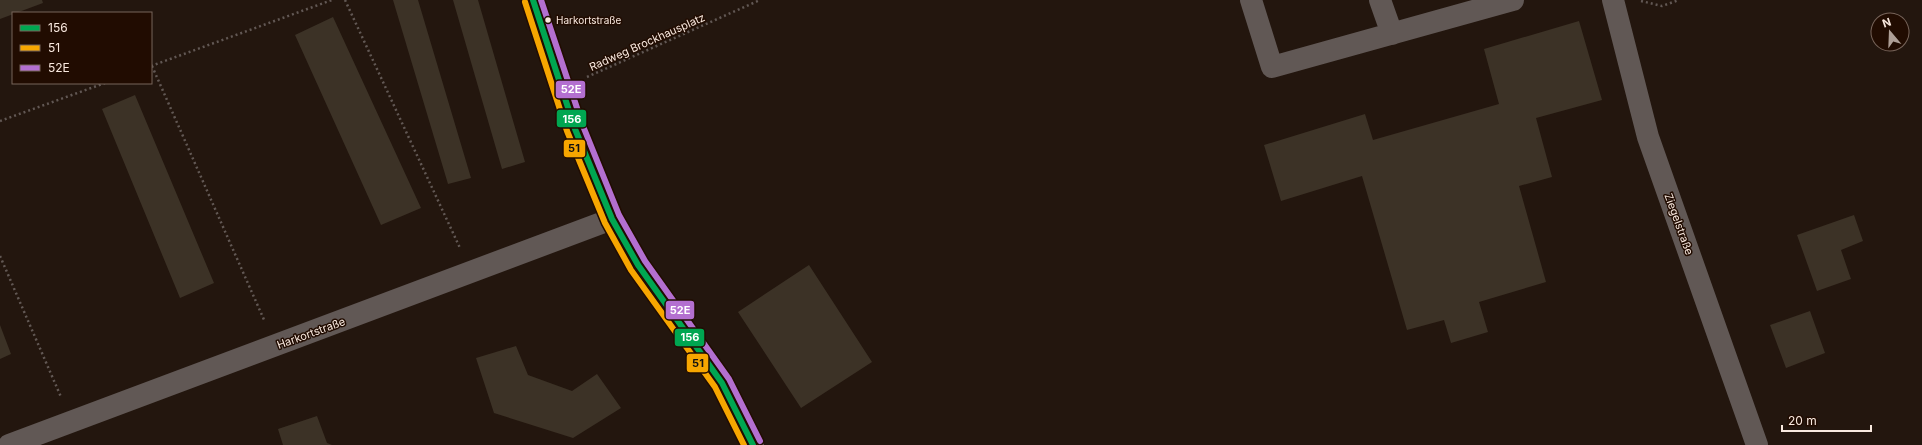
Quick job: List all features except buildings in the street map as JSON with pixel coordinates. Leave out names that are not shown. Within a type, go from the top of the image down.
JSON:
[{"type":"street","points":[[533,0],[575,129],[612,219],[638,265],[722,383],[752,445]]},
{"type":"street","points":[[1251,0],[1272,67],[1513,0]]},
{"type":"street","points":[[1380,0],[1392,34]]},
{"type":"street","name":"Ziegelstraße","points":[[1613,0],[1648,137],[1757,445]]},
{"type":"street","name":"Harkortstraße","points":[[9,445],[472,273],[612,219]]},
{"type":"path","points":[[276,346],[152,66],[332,0]]},
{"type":"path","points":[[345,0],[472,273]]},
{"type":"path","name":"Radweg Brockhausplatz","points":[[562,88],[760,0]]},
{"type":"path","points":[[1635,0],[1662,6],[1679,0]]},
{"type":"path","points":[[0,121],[102,84]]},
{"type":"path","points":[[0,256],[72,422]]},
{"type":"transit line","name":"156","points":[[533,0],[575,129],[612,219],[638,265],[722,383],[753,445]]},
{"type":"transit line","name":"52E","points":[[541,0],[583,126],[619,215],[645,261],[729,379],[760,441]]},
{"type":"transit line","name":"51","points":[[525,2],[567,131],[605,223],[631,270],[715,387],[744,445]]},
{"type":"place","name":"Harkortstraße","points":[[548,20]]}]
